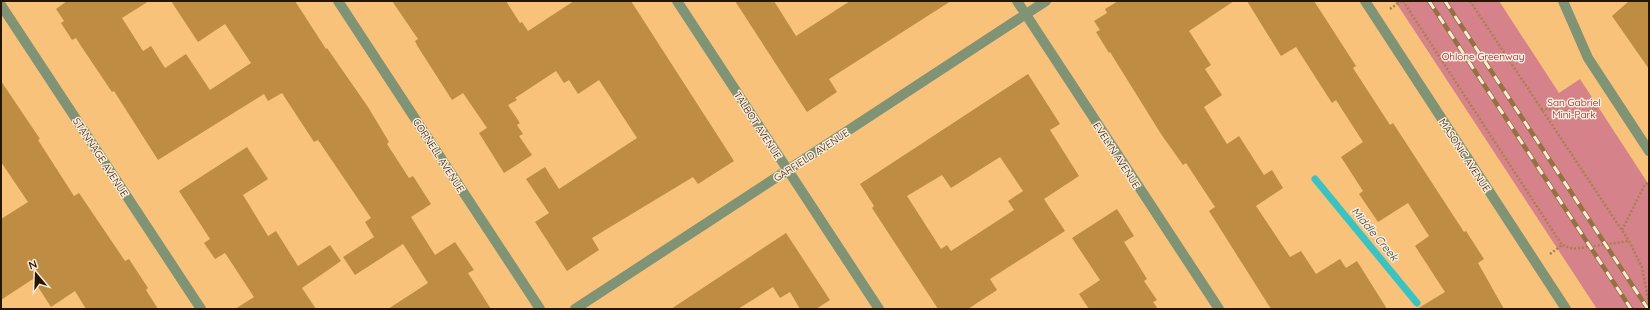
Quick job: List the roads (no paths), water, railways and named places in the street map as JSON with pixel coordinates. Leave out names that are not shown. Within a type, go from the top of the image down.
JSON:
[{"type":"street","name":"CORNELL AVENUE","points":[[338,1],[540,309]]},
{"type":"street","name":"TALBOT AVENUE","points":[[677,1],[879,309]]},
{"type":"street","name":"EVELYN AVENUE","points":[[1017,1],[1218,309]]},
{"type":"street","name":"GARFIELD AVENUE","points":[[575,309],[1046,1]]},
{"type":"street","name":"MASONIC AVENUE","points":[[1364,1],[1566,309]]},
{"type":"street","points":[[1563,1],[1588,58],[1649,152]]},
{"type":"street","name":"STANNAGE AVENUE","points":[[1,5],[201,309]]},
{"type":"waterway","name":"Middle Creek","points":[[1315,179],[1417,303]]},
{"type":"railway","points":[[1429,1],[1631,309]]},
{"type":"railway","points":[[1445,1],[1648,309]]},
{"type":"park label","name":"Ohlone Greenway","points":[[1483,56]]},
{"type":"park label","name":"San Gabriel Mini-Park","points":[[1574,108]]}]
